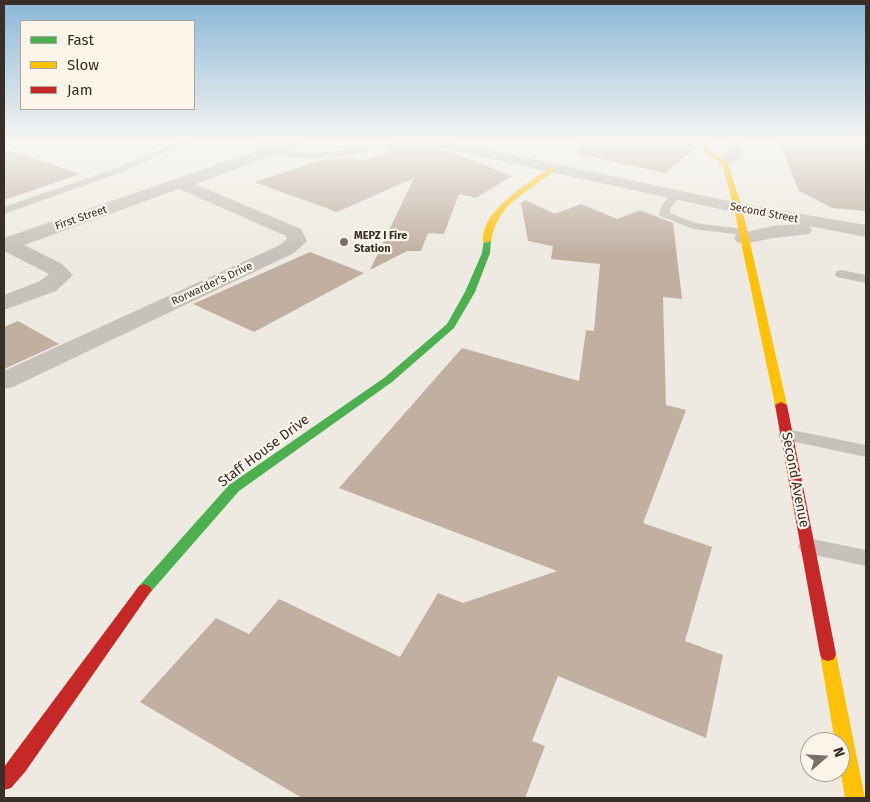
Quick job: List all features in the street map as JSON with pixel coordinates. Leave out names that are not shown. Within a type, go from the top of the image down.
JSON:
[{"type":"street","name":"First Street","points":[[6,244],[191,178]]},
{"type":"street","name":"Staff House Drive","points":[[4,782],[152,579],[234,488],[388,380],[451,326],[470,292],[486,253],[487,230],[502,207],[539,178]]},
{"type":"street","name":"Second Street","points":[[601,178],[738,208],[866,232]]},
{"type":"street","name":"Second Avenue","points":[[729,178],[744,235],[808,546],[856,751],[855,798]]},
{"type":"street","name":"Rorwarder's Drive","points":[[4,381],[287,249],[297,241],[294,233],[179,183]]},
{"type":"street","points":[[744,235],[796,230],[866,232]]},
{"type":"street","points":[[4,303],[48,286],[62,275],[55,268],[6,244]]},
{"type":"lane","points":[[4,211],[96,178]]},
{"type":"lane","points":[[678,195],[666,206],[664,214],[693,226],[744,235]]},
{"type":"lane","points":[[841,274],[866,279]]},
{"type":"lane","points":[[786,435],[866,451]]},
{"type":"lane","points":[[808,546],[866,558]]},
{"type":"building","points":[[4,178],[67,178],[4,200]]},
{"type":"building","points":[[265,178],[413,178],[337,212],[254,182]]},
{"type":"building","points":[[414,178],[508,178],[476,198],[459,194],[444,234],[428,233],[421,251],[407,251],[370,270]]},
{"type":"building","points":[[794,178],[866,178],[866,211],[832,208],[799,191]]},
{"type":"building","points":[[525,200],[555,214],[581,204],[617,219],[640,210],[673,223],[682,299],[663,297],[666,405],[686,410],[643,523],[712,547],[685,641],[723,655],[706,738],[558,676],[532,741],[545,746],[525,798],[302,798],[140,702],[216,618],[249,634],[279,599],[400,657],[438,593],[463,603],[557,571],[339,488],[462,348],[579,381],[586,330],[594,331],[600,264],[551,259],[553,246],[528,241],[521,203]]},
{"type":"building","points":[[310,252],[364,273],[254,332],[193,304]]},
{"type":"building","points":[[18,321],[59,344],[4,369],[4,327]]},
{"type":"traffic: fast","points":[[144,590],[234,488],[388,380],[451,326],[470,292],[486,253],[487,241]]},
{"type":"traffic: slow","points":[[487,241],[489,229],[494,218],[502,208],[538,178]]},
{"type":"traffic: slow","points":[[729,178],[738,208],[781,405]]},
{"type":"traffic: slow","points":[[828,654],[855,798]]},
{"type":"traffic: jam","points":[[781,405],[828,654]]},
{"type":"traffic: jam","points":[[4,781],[18,765],[144,590]]},
{"type":"place","name":"MEPZ I Fire Station","points":[[344,242]]}]
